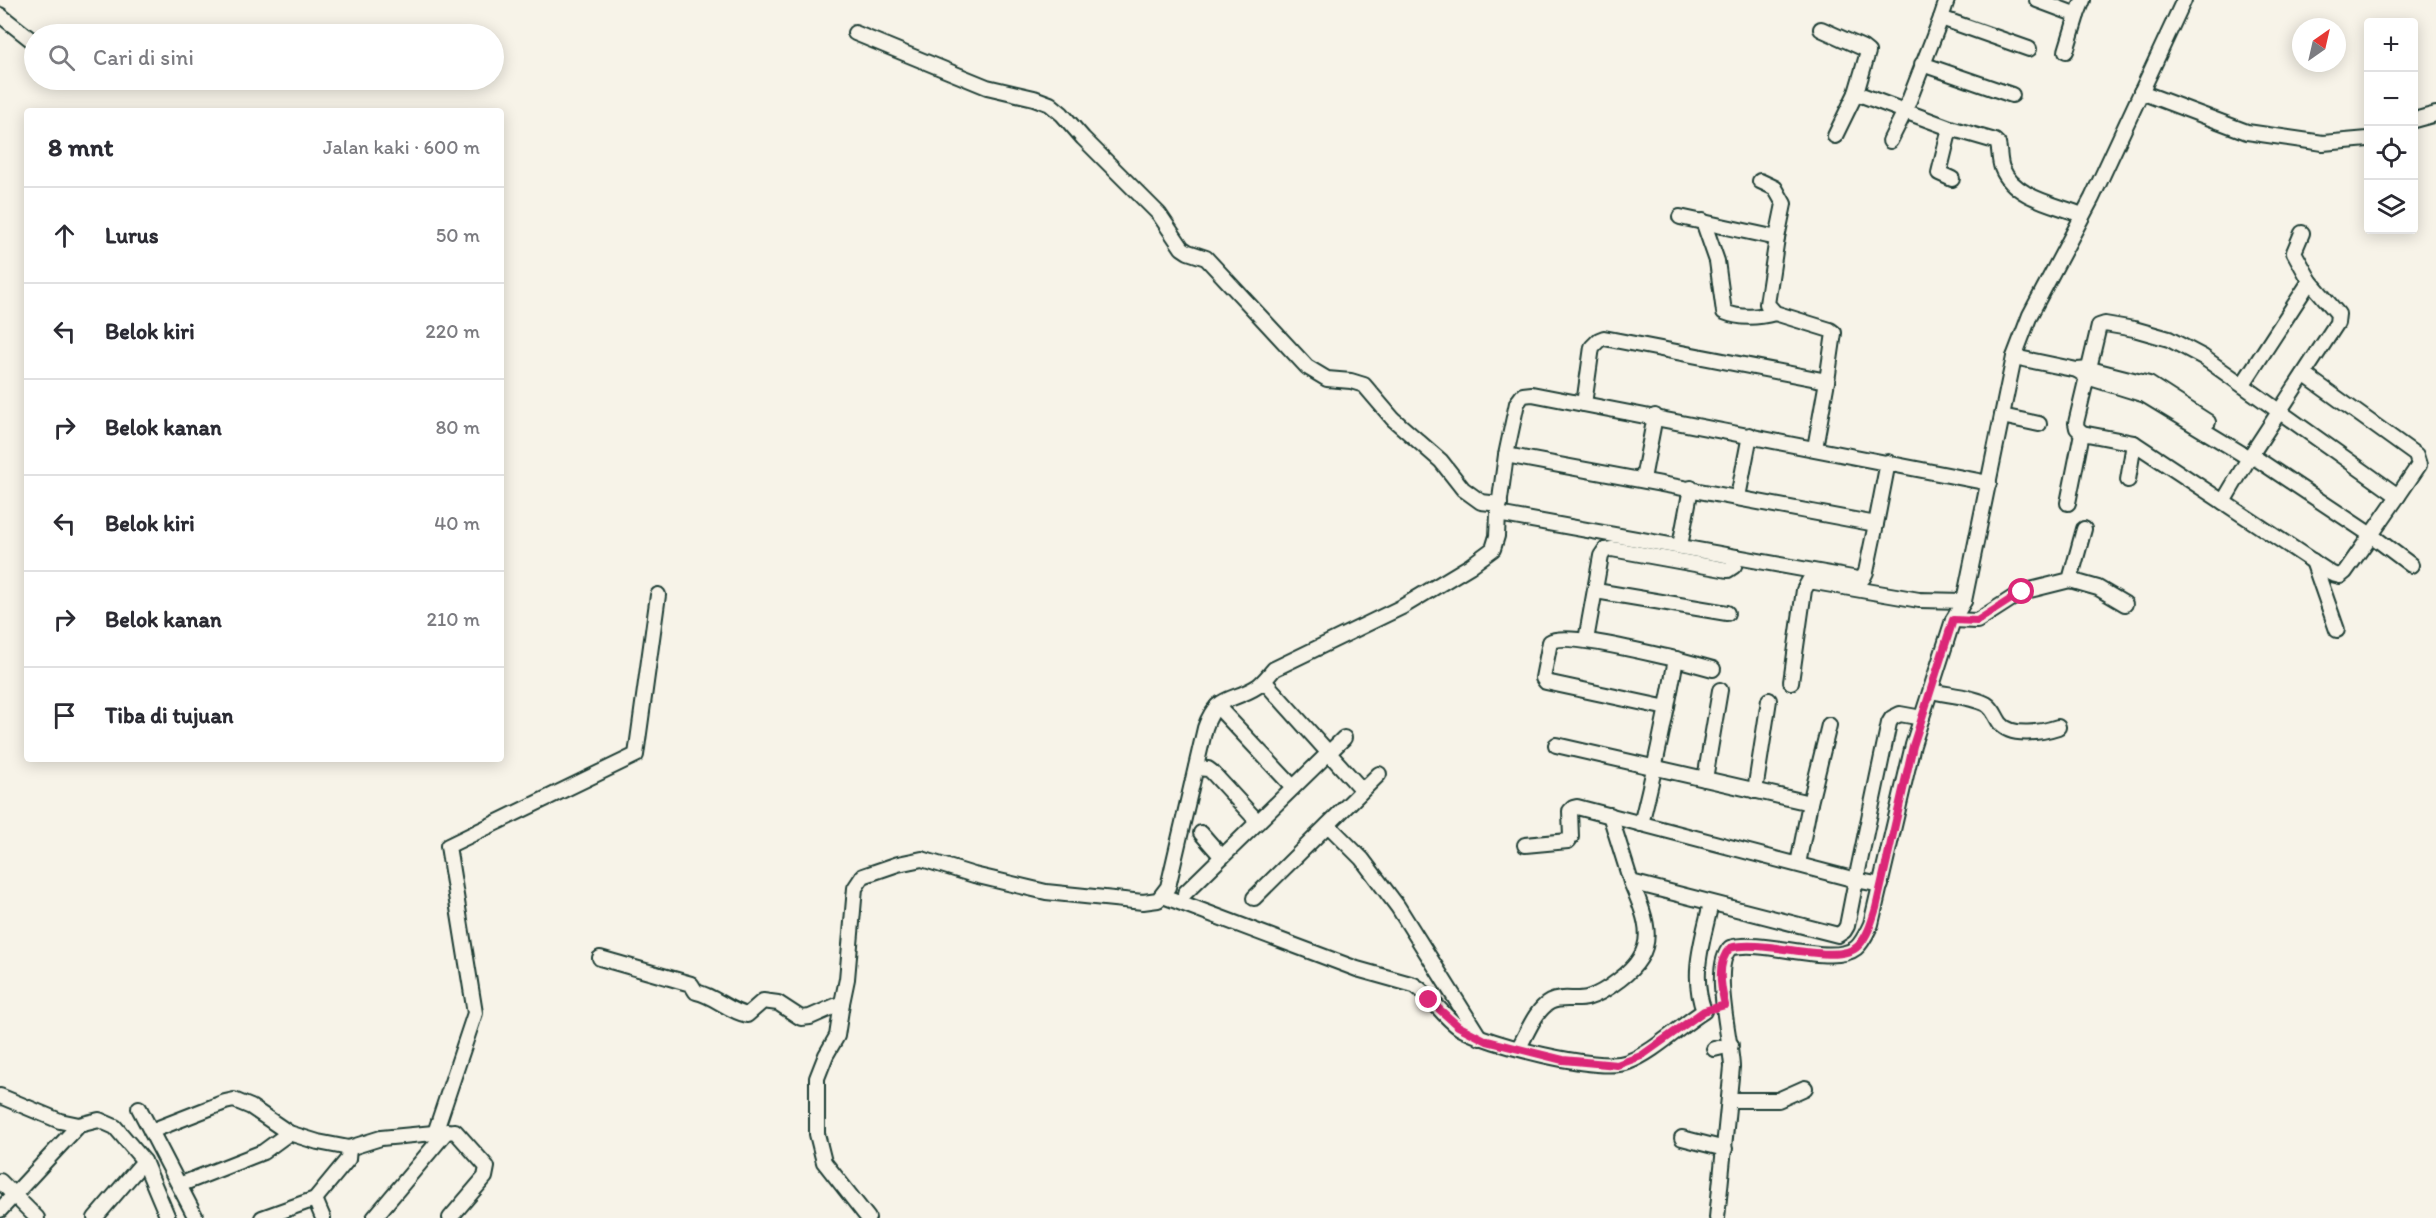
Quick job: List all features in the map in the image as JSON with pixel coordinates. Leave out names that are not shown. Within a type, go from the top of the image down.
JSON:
[{"type":"street","points":[[1890,141],[1905,111],[1947,0]]},
{"type":"street","points":[[2037,0],[2077,15]]},
{"type":"street","points":[[2066,51],[2083,0]]},
{"type":"street","points":[[1717,1218],[1730,1100],[1731,1045],[1720,977],[1722,962],[1730,948],[1756,945],[1787,955],[1840,954],[1857,947],[1871,924],[1922,718],[1953,620],[1964,601],[2014,357],[2030,315],[2082,215],[2184,0]]},
{"type":"street","points":[[0,15],[24,34]]},
{"type":"street","points":[[1941,18],[2029,49]]},
{"type":"street","points":[[1821,29],[1868,52],[1856,93],[1835,136]]},
{"type":"street","points":[[855,33],[987,87],[1050,104],[1159,214],[1182,248],[1206,258],[1307,367],[1327,379],[1351,381],[1364,385],[1393,419],[1441,461],[1473,497],[1499,509],[1680,546],[1861,579],[1866,572],[1887,462]]},
{"type":"street","points":[[1922,64],[2012,95]]},
{"type":"street","points":[[2141,92],[2247,132],[2323,143],[2364,139]]},
{"type":"street","points":[[1856,93],[1950,128],[1995,141],[1998,144],[2001,166],[2007,178],[2017,188],[2037,199],[2082,215]]},
{"type":"street","points":[[2418,119],[2436,114]]},
{"type":"street","points":[[1950,128],[1939,173],[1952,179]]},
{"type":"street","points":[[1760,181],[1775,188],[1784,204],[1767,304],[1774,313]]},
{"type":"street","points":[[1680,217],[1777,238]]},
{"type":"street","points":[[1703,221],[1717,261],[1724,312],[1748,317],[1774,313],[1833,331],[1835,335],[1815,448]]},
{"type":"street","points":[[2223,502],[2305,375],[2339,317],[2310,281],[2294,252],[2302,233]]},
{"type":"street","points":[[2243,384],[2310,281]]},
{"type":"street","points":[[2305,375],[2416,455],[2419,465],[2398,496],[2345,572],[2340,576],[2332,574],[2134,443],[2082,433],[2077,428],[2085,372],[2097,331],[2105,324],[2169,339],[2243,384],[2398,496]]},
{"type":"street","points":[[1584,404],[1593,347],[1604,338],[1827,381]]},
{"type":"street","points":[[2014,357],[2085,372],[2147,389],[2253,456],[2371,535],[2411,565]]},
{"type":"street","points":[[868,1218],[824,1162],[817,1134],[817,1078],[837,1036],[847,979],[855,888],[863,876],[898,864],[922,860],[974,875],[1065,894],[1143,902],[1158,900],[1168,886],[1205,728],[1216,706],[1252,689],[1264,681],[1274,669],[1402,607],[1493,549],[1497,536],[1506,454],[1517,403],[1523,395],[1532,394],[1655,416],[1989,483]]},
{"type":"street","points":[[1643,479],[1655,416]]},
{"type":"street","points":[[2002,416],[2039,424]]},
{"type":"street","points":[[2068,503],[2082,433]]},
{"type":"street","points":[[1738,497],[1750,435]]},
{"type":"street","points":[[2128,480],[2134,443]]},
{"type":"street","points":[[1506,454],[1876,524]]},
{"type":"street","points":[[1680,546],[1691,488]]},
{"type":"street","points":[[2070,580],[2084,529]]},
{"type":"street","points":[[1586,640],[1602,555],[1605,550],[1612,549],[1728,570],[1734,566],[1737,557]]},
{"type":"street","points":[[2313,561],[2337,630]]},
{"type":"street","points":[[1953,620],[1977,621],[2022,592],[2070,580],[2098,588],[2125,604]]},
{"type":"street","points":[[1791,682],[1807,582],[1919,600],[1964,601]]},
{"type":"street","points":[[1596,591],[1727,613]]},
{"type":"street","points":[[374,1218],[441,1132],[475,1013],[447,846],[636,755],[658,595]]},
{"type":"street","points":[[1667,708],[1550,684],[1545,681],[1550,642],[1558,638],[1586,640],[1713,669]]},
{"type":"street","points":[[1641,824],[1655,768],[1676,659]]},
{"type":"street","points":[[1264,681],[1362,790]]},
{"type":"street","points":[[1705,779],[1720,690]]},
{"type":"street","points":[[1931,690],[1986,704],[1995,713],[2001,725],[2011,729],[2036,733],[2058,727]]},
{"type":"street","points":[[1755,791],[1769,700]]},
{"type":"street","points":[[1216,706],[1293,787]]},
{"type":"street","points":[[1631,882],[1838,935],[1847,926],[1889,723],[1892,718],[1900,714],[1922,718]]},
{"type":"street","points":[[1798,864],[1829,725]]},
{"type":"street","points":[[1185,894],[1344,738]]},
{"type":"street","points":[[1556,745],[1810,803]]},
{"type":"street","points":[[1196,768],[1208,769],[1212,772],[1258,822]]},
{"type":"street","points":[[1254,898],[1379,774]]},
{"type":"street","points":[[1524,846],[1568,842],[1571,837],[1570,811],[1573,807],[1881,885]]},
{"type":"street","points":[[1519,1047],[1544,1006],[1551,1001],[1589,997],[1613,985],[1633,970],[1641,958],[1648,933],[1645,916],[1631,882],[1611,815]]},
{"type":"street","points":[[1328,825],[1362,859],[1398,907],[1480,1038]]},
{"type":"street","points":[[1201,833],[1222,857]]},
{"type":"street","points":[[1163,896],[1357,969],[1414,985],[1420,988],[1429,1000],[1458,1026],[1480,1038],[1563,1060],[1617,1065],[1641,1056],[1704,1011],[1725,1005]]},
{"type":"street","points":[[1704,1011],[1696,982],[1698,957],[1711,903]]},
{"type":"street","points":[[600,958],[691,984],[696,992],[710,995],[728,1007],[747,1015],[763,1001],[778,1003],[801,1018],[810,1017],[842,1003]]},
{"type":"street","points":[[1714,1049],[1731,1045]]},
{"type":"street","points":[[1730,1100],[1778,1100],[1804,1088]]},
{"type":"street","points":[[0,1096],[60,1121],[80,1125],[99,1120],[108,1122],[118,1130],[144,1161],[168,1218]]},
{"type":"street","points":[[151,1131],[234,1100],[251,1107],[289,1133],[349,1148],[381,1138],[455,1131],[487,1167],[485,1178],[450,1218]]},
{"type":"street","points":[[139,1108],[196,1218]]},
{"type":"street","points":[[0,1210],[80,1125]]},
{"type":"street","points":[[179,1185],[263,1152],[289,1133]]},
{"type":"street","points":[[1682,1138],[1725,1149]]},
{"type":"street","points":[[262,1218],[315,1199],[348,1159],[349,1148]]},
{"type":"street","points":[[95,1218],[144,1161]]},
{"type":"street","points":[[0,1181],[37,1218]]},
{"type":"street","points":[[315,1199],[323,1218]]},
{"type":"route","points":[[1429,1000],[1458,1026],[1487,1041],[1519,1047],[1563,1060],[1617,1065],[1641,1056],[1704,1011],[1725,1005],[1720,977],[1722,962],[1730,948],[1770,945],[1840,954],[1857,947],[1871,924],[1876,908],[1913,746],[1953,620],[1977,621],[2022,592]]}]
